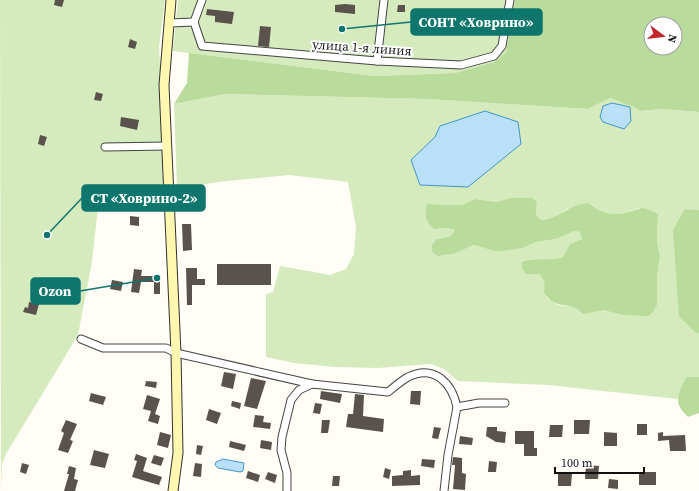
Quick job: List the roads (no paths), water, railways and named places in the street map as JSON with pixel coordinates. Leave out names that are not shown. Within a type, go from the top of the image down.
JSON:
[{"type":"street","points":[[171,0],[164,85],[176,353],[178,453],[173,491]]},
{"type":"street","points":[[169,23],[194,22],[202,0]]},
{"type":"street","points":[[377,61],[384,0]]},
{"type":"street","name":"улица 1-я линия","points":[[194,22],[202,46],[377,61],[461,65],[494,56],[502,46],[510,0]]},
{"type":"street","points":[[105,147],[167,146]]},
{"type":"street","points":[[81,339],[103,348],[166,348],[176,353],[312,384],[388,392],[408,377],[424,373],[441,377],[454,393],[457,407],[448,455],[444,491]]},
{"type":"street","points":[[287,491],[287,473],[281,450],[286,412],[291,400],[299,390],[312,384]]},
{"type":"street","points":[[457,407],[479,403],[505,403]]},
{"type":"water","points":[[612,103],[630,107],[631,121],[624,129],[603,122],[600,117],[603,106]]},
{"type":"water","points":[[485,111],[518,122],[521,144],[468,187],[420,185],[411,160],[435,137],[440,126]]},
{"type":"water","points":[[223,459],[244,463],[243,471],[240,472],[218,468],[215,465],[216,462]]},
{"type":"place","name":"СОНТ «Ховрино»","points":[[342,29]]},
{"type":"place","name":"СТ «Ховрино-2»","points":[[47,235]]},
{"type":"place","name":"Ozon","points":[[157,278]]}]
